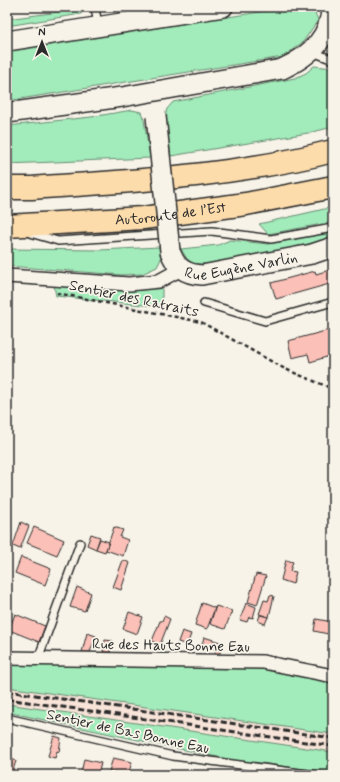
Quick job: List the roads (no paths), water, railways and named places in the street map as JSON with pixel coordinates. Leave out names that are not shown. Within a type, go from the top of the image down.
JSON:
[{"type":"highway","points":[[7,188],[32,188],[194,176],[246,168],[333,151]]},
{"type":"highway","name":"Autoroute de l’Est","points":[[8,226],[143,218],[246,204],[333,187]]},
{"type":"main road","points":[[7,41],[223,7]]},
{"type":"main road","points":[[7,113],[132,95],[282,69],[298,62],[311,51],[328,30],[331,7]]},
{"type":"main road","points":[[168,88],[162,96],[156,116],[170,251],[174,261],[181,270]]},
{"type":"main road","points":[[132,95],[146,103],[156,116]]},
{"type":"main road","name":"Rue Eugène Varlin","points":[[181,270],[191,274],[202,275],[312,254],[333,247]]},
{"type":"street","name":"Rue Eugène Varlin","points":[[7,276],[129,284],[159,281],[181,270]]},
{"type":"street","name":"Rue des Hauts Bonne Eau","points":[[7,658],[263,662],[333,676]]},
{"type":"lane","points":[[95,7],[98,26]]},
{"type":"lane","points":[[311,51],[333,60]]},
{"type":"lane","points":[[8,226],[58,241],[212,231],[271,239],[333,228]]},
{"type":"lane","points":[[204,303],[265,321],[333,302]]},
{"type":"lane","points":[[38,659],[80,543]]},
{"type":"lane","name":"Sentier de Bas Bonne Eau","points":[[7,718],[173,756],[292,774],[315,775]]},
{"type":"railway","points":[[7,691],[333,738]]},
{"type":"railway","points":[[7,699],[333,746]]}]
